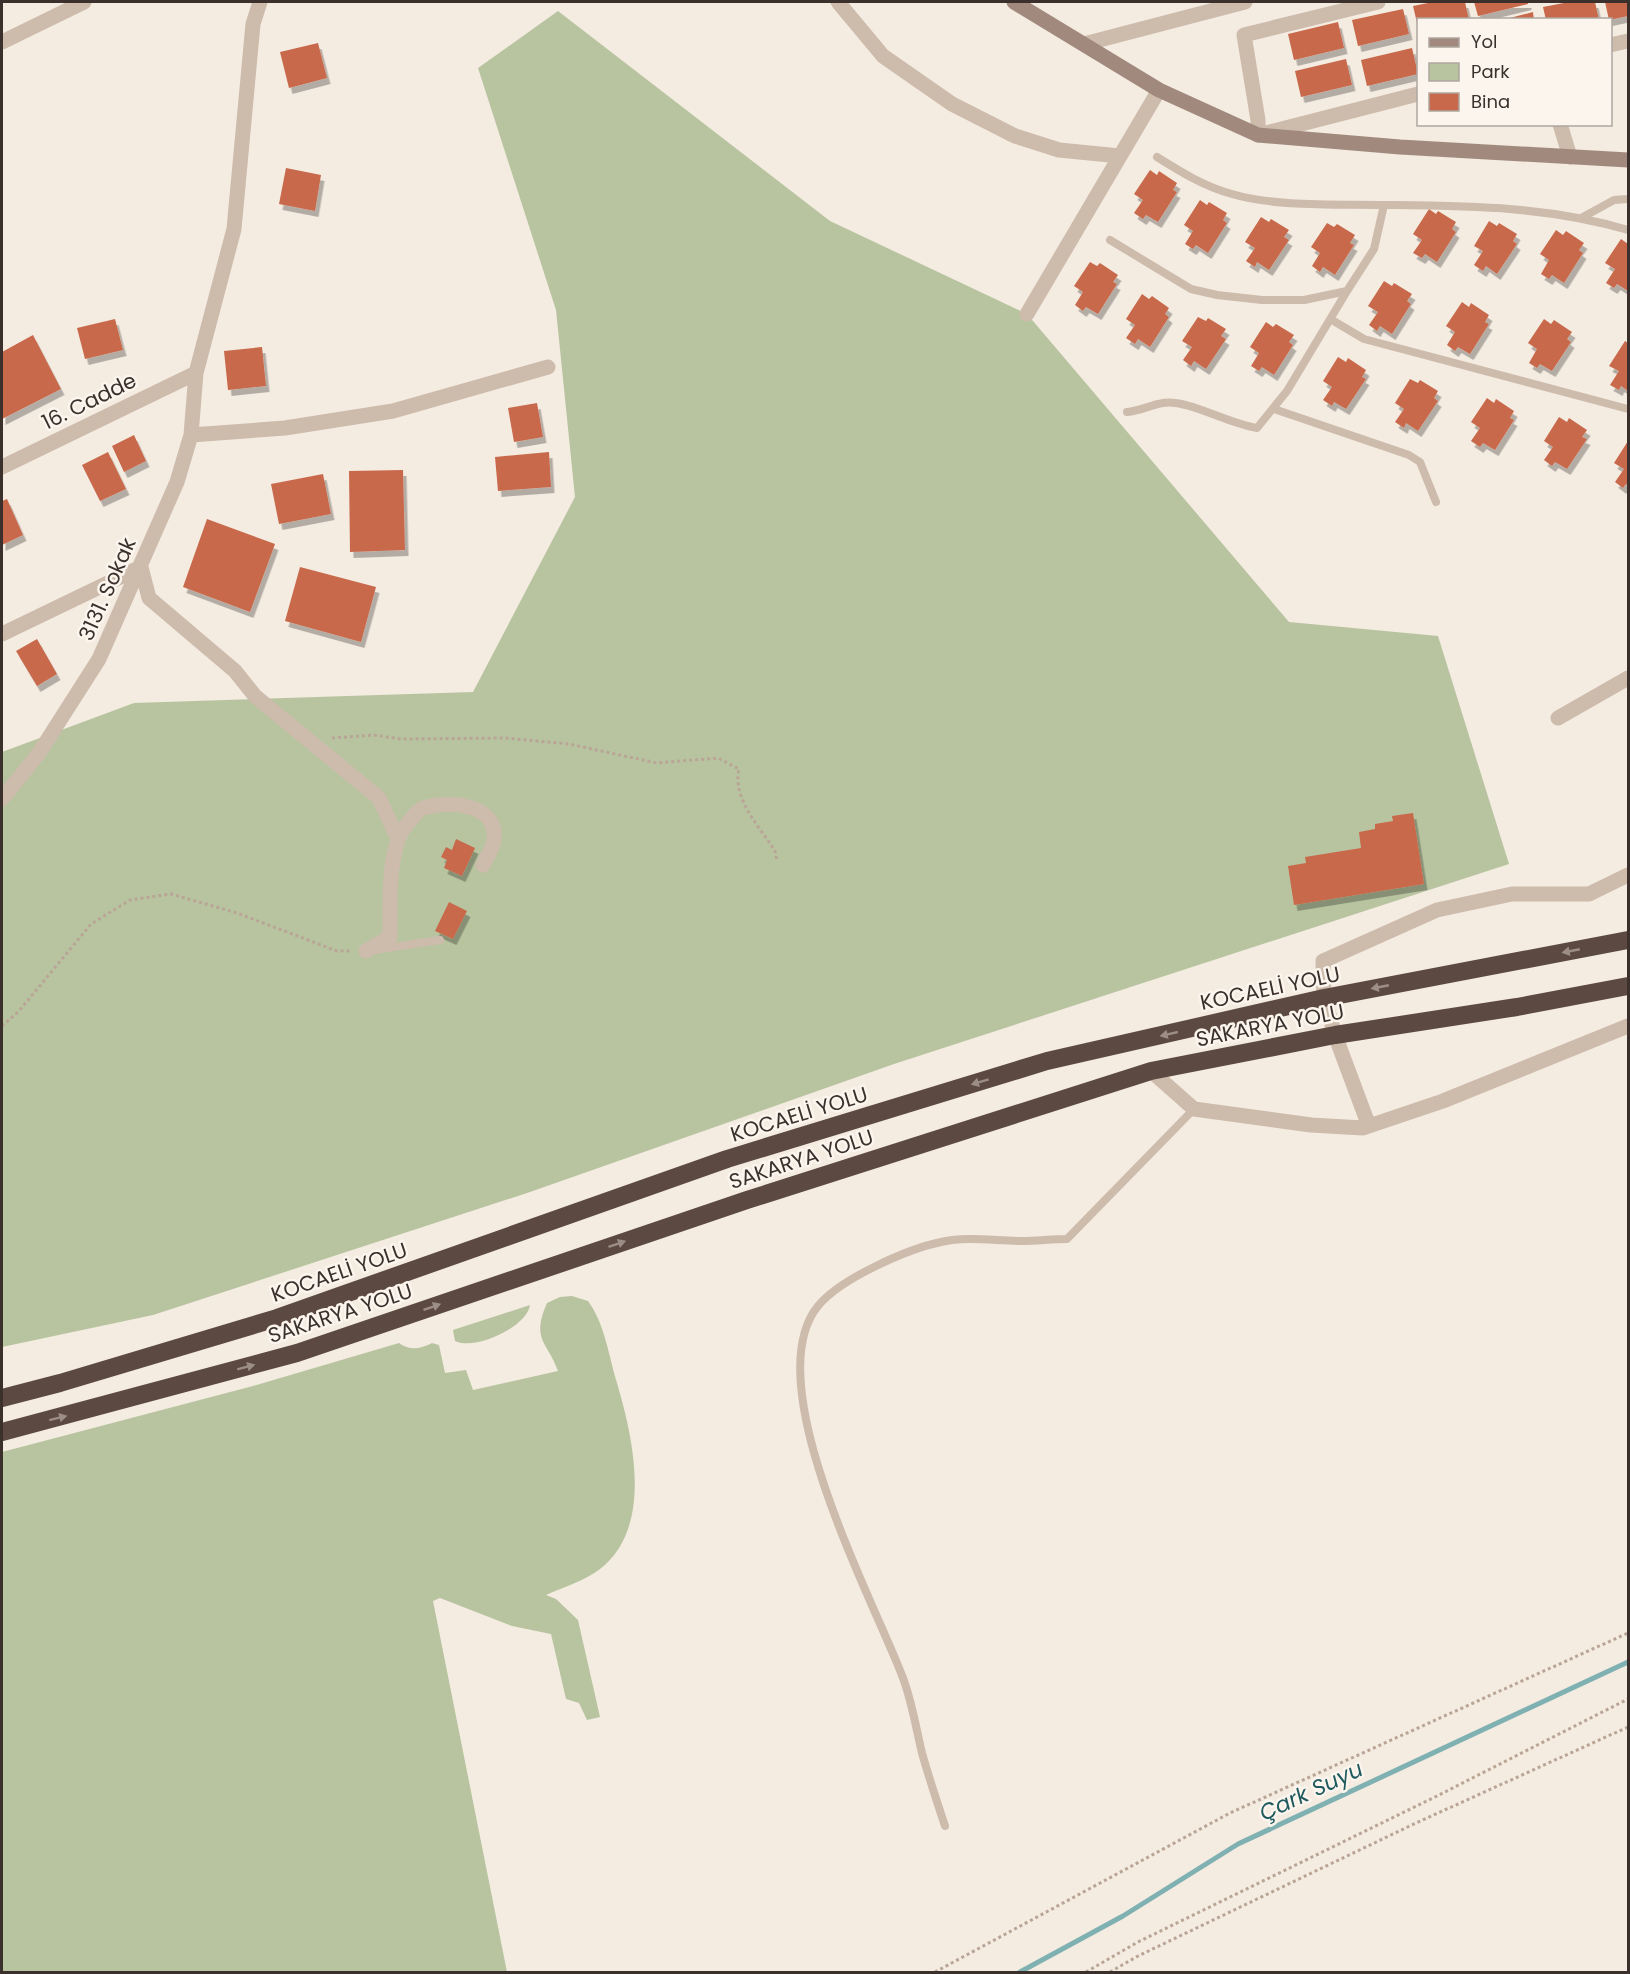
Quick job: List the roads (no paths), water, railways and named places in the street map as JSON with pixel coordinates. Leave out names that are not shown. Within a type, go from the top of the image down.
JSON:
[{"type":"highway","name":"KOCAELİ YOLU","points":[[2,1398],[277,1318],[727,1159],[1047,1061],[1324,998],[1629,940]]},
{"type":"highway","name":"SAKARYA YOLU","points":[[2,1432],[297,1353],[747,1200],[1151,1071],[1335,1035],[1517,1007],[1629,986]]},
{"type":"street","points":[[2,42],[84,2]]},
{"type":"street","name":"3131. Sokak","points":[[2,796],[39,753],[99,659],[177,482],[191,435],[196,373],[234,229],[253,24],[260,2]]},
{"type":"street","points":[[838,2],[883,56],[952,104],[1015,136],[1048,147],[1089,155],[1120,156]]},
{"type":"street","points":[[1014,2],[1160,90],[1258,135],[1400,147],[1629,160]]},
{"type":"street","points":[[1084,44],[1245,2]]},
{"type":"street","points":[[1258,135],[1258,120],[1244,35],[1378,2]]},
{"type":"street","points":[[1612,45],[1629,40]]},
{"type":"street","points":[[1027,314],[1160,90]]},
{"type":"street","points":[[1258,135],[1417,95]]},
{"type":"street","points":[[1561,126],[1570,157]]},
{"type":"street","points":[[191,435],[285,428],[393,411],[548,367]]},
{"type":"street","name":"16. Cadde","points":[[2,467],[196,373]]},
{"type":"street","points":[[2,634],[141,567],[149,598],[235,671],[255,696],[379,798],[398,839]]},
{"type":"street","points":[[1558,718],[1629,678]]},
{"type":"street","points":[[366,951],[390,937],[390,889],[398,839],[421,809],[450,802],[475,808],[490,820],[494,839],[483,865]]},
{"type":"street","points":[[1369,1126],[1335,1035],[1324,998],[1323,961],[1437,910],[1512,894],[1589,894],[1629,875]]},
{"type":"street","points":[[1151,1071],[1194,1109],[1311,1125],[1369,1126],[1443,1101],[1629,1026]]},
{"type":"lane","points":[[1157,157],[1191,178],[1231,194],[1253,199],[1512,208],[1583,217],[1629,230]]},
{"type":"lane","points":[[1583,217],[1614,200],[1629,199]]},
{"type":"lane","points":[[1127,412],[1141,411],[1163,402],[1190,406],[1219,419],[1257,428],[1274,409],[1332,320],[1347,291],[1374,249],[1384,205]]},
{"type":"lane","points":[[1110,240],[1191,289],[1218,296],[1304,300],[1347,291]]},
{"type":"lane","points":[[1332,320],[1364,339],[1629,409]]},
{"type":"lane","points":[[1274,409],[1409,455],[1420,462],[1436,502]]},
{"type":"lane","points":[[366,951],[440,940]]},
{"type":"lane","points":[[945,1826],[926,1767],[904,1681],[815,1461],[804,1415],[800,1359],[806,1328],[817,1306],[845,1283],[882,1263],[941,1242],[979,1239],[1023,1241],[1068,1239],[1194,1109]]},
{"type":"waterway","name":"Çark Suyu","points":[[1020,1972],[1123,1916],[1238,1844],[1628,1662]]}]
